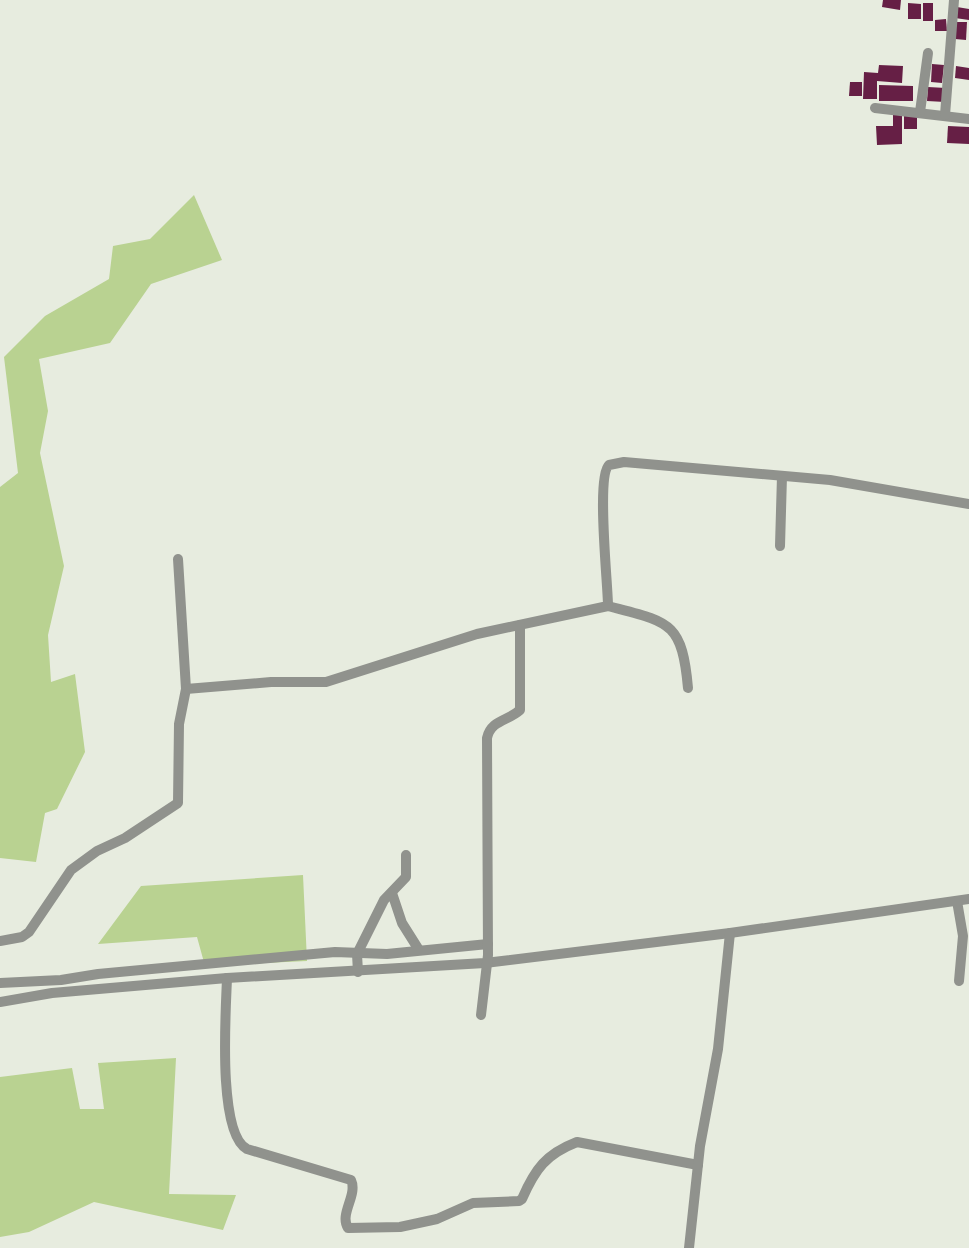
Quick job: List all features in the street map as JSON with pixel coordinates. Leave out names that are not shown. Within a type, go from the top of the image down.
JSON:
[{"type":"street","points":[[945,115],[954,0]]},
{"type":"street","points":[[920,112],[928,53]]},
{"type":"street","points":[[875,108],[969,118]]},
{"type":"street","points":[[608,606],[602,505],[606,468],[624,462],[830,480],[969,504]]},
{"type":"street","points":[[780,546],[782,476]]},
{"type":"street","points":[[0,941],[22,937],[29,932],[71,870],[97,851],[125,838],[178,803],[179,724],[186,689],[178,560]]},
{"type":"street","points":[[186,689],[271,682],[326,682],[477,634],[608,606],[662,622],[670,628],[685,652],[688,688]]},
{"type":"street","points":[[481,1015],[488,952],[487,738],[489,730],[497,722],[520,710],[520,625]]},
{"type":"street","points":[[358,972],[357,954],[384,900],[406,877],[406,855]]},
{"type":"street","points":[[392,893],[402,923],[419,950]]},
{"type":"street","points":[[0,1002],[52,993],[227,978],[358,972],[488,952],[730,933],[969,899]]},
{"type":"street","points":[[957,901],[963,936],[959,981]]},
{"type":"street","points":[[689,1248],[698,1165],[718,1049],[730,933]]},
{"type":"street","points":[[0,983],[61,980],[98,974],[335,952],[357,954],[419,950],[488,952]]},
{"type":"street","points":[[227,978],[225,1065],[228,1100],[237,1138],[247,1149],[351,1180],[354,1186],[345,1221],[348,1228],[400,1227],[444,1217],[473,1203],[519,1201],[536,1170],[563,1148],[577,1142],[698,1165]]},
{"type":"green space","points":[[194,195],[222,260],[151,284],[110,343],[39,359],[48,411],[40,453],[64,566],[48,635],[51,682],[75,674],[85,752],[57,809],[45,813],[36,862],[0,858],[0,487],[18,473],[4,357],[45,316],[109,279],[113,246],[150,239]]},
{"type":"green space","points":[[303,875],[307,961],[205,966],[197,937],[98,944],[141,886]]},
{"type":"green space","points":[[176,1058],[169,1194],[236,1195],[223,1230],[94,1202],[29,1232],[0,1237],[0,1077],[72,1068],[80,1109],[104,1109],[98,1063]]},
{"type":"building","points":[[883,0],[901,0],[900,10],[882,7]]},
{"type":"building","points":[[908,3],[921,4],[921,19],[908,19]]},
{"type":"building","points":[[923,3],[933,3],[933,21],[923,21]]},
{"type":"building","points":[[957,7],[969,9],[969,20],[955,18]]},
{"type":"building","points":[[946,19],[947,31],[935,31],[935,20]]},
{"type":"building","points":[[956,22],[967,22],[966,40],[955,39]]},
{"type":"building","points":[[932,64],[944,65],[942,83],[931,82]]},
{"type":"building","points":[[879,65],[903,66],[902,83],[877,81],[877,99],[863,99],[864,72],[878,73]]},
{"type":"building","points":[[956,66],[969,68],[969,80],[955,78]]},
{"type":"building","points":[[850,82],[862,82],[862,96],[849,96]]},
{"type":"building","points":[[879,85],[913,86],[913,101],[879,101]]},
{"type":"building","points":[[928,87],[946,88],[945,102],[927,101]]},
{"type":"building","points":[[893,114],[902,114],[902,144],[877,145],[876,126],[893,126]]},
{"type":"building","points":[[904,114],[917,114],[917,129],[904,129]]},
{"type":"building","points":[[948,126],[969,127],[969,144],[947,143]]}]
